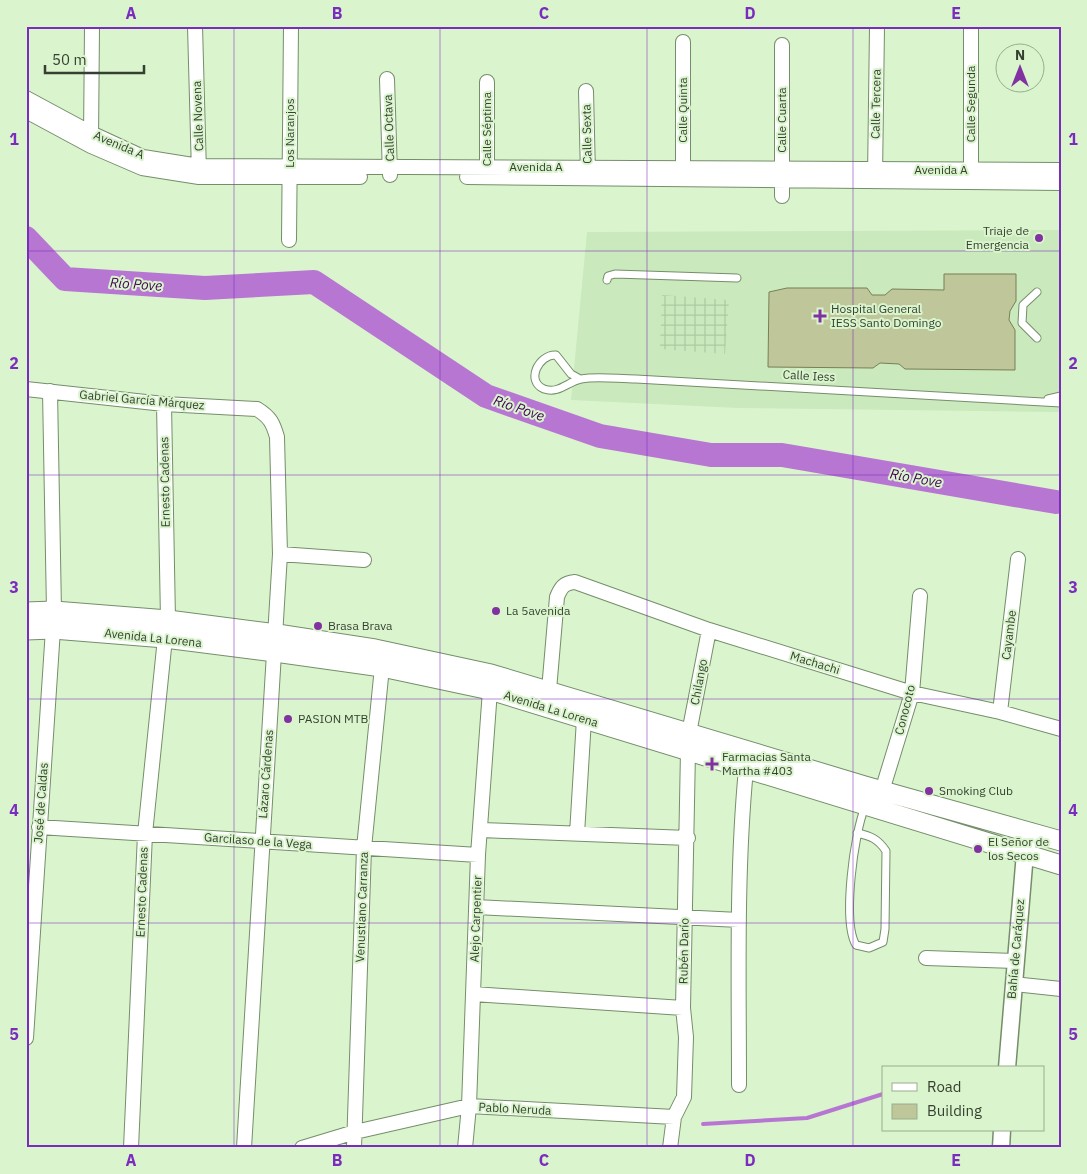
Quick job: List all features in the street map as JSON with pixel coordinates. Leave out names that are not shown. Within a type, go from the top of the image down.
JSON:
[{"type":"main road","name":"Avenida La Lorena","points":[[26,612],[54,620],[167,629],[276,643],[376,649],[491,674],[549,690],[688,742],[746,769],[1061,865]]},
{"type":"main road","name":"Avenida La Lorena","points":[[26,630],[54,620]]},
{"type":"main road","name":"Avenida La Lorena","points":[[276,643],[490,690],[584,719],[688,742],[882,791],[1061,841]]},
{"type":"street","points":[[91,140],[92,26]]},
{"type":"street","name":"Calle Novena","points":[[195,26],[199,171]]},
{"type":"street","name":"Los Naranjos","points":[[289,240],[291,26]]},
{"type":"street","name":"Calle Tercera","points":[[875,176],[877,26]]},
{"type":"street","name":"Calle Segunda","points":[[971,26],[971,175]]},
{"type":"street","name":"Calle Quinta","points":[[683,42],[683,174]]},
{"type":"street","name":"Calle Cuarta","points":[[782,45],[782,196]]},
{"type":"street","name":"Calle Octava","points":[[387,79],[390,172]]},
{"type":"street","name":"Calle Séptima","points":[[487,82],[487,172]]},
{"type":"street","name":"Calle Sexta","points":[[586,91],[588,172]]},
{"type":"street","name":"Avenida A","points":[[26,98],[91,140],[142,168],[290,172],[588,172],[875,176],[971,175],[1061,170]]},
{"type":"street","name":"Avenida A","points":[[26,111],[91,140]]},
{"type":"street","name":"Avenida A","points":[[971,175],[1061,183]]},
{"type":"street","name":"Gabriel García Márquez","points":[[26,390],[164,404],[257,409]]},
{"type":"street","name":"José de Caldas","points":[[26,1038],[29,941],[54,620],[50,391]]},
{"type":"street","name":"Ernesto Cadenas","points":[[131,1148],[144,834],[167,629],[164,404]]},
{"type":"street","name":"Lázaro Cárdenas","points":[[244,1148],[280,554],[277,437],[268,416],[257,409]]},
{"type":"street","points":[[280,554],[364,560]]},
{"type":"street","name":"Cayambe","points":[[1000,712],[1018,559]]},
{"type":"street","name":"Machachi","points":[[549,690],[557,597],[567,582],[575,582],[709,630],[912,693],[1000,712],[1061,729]]},
{"type":"street","name":"Conocoto","points":[[882,791],[912,693],[920,596]]},
{"type":"street","name":"Chilango","points":[[688,742],[709,630]]},
{"type":"street","name":"Venustiano Carranza","points":[[354,1148],[364,848],[382,667]]},
{"type":"street","name":"Alejo Carpentier","points":[[465,1148],[469,1106],[478,855],[490,690]]},
{"type":"street","points":[[578,834],[584,719]]},
{"type":"street","name":"Rubén Darío","points":[[670,1148],[674,1117],[684,1097],[686,1037],[683,1008],[688,838],[688,742]]},
{"type":"street","points":[[739,1085],[739,920],[742,813],[746,769]]},
{"type":"street","name":"Garcilaso de la Vega","points":[[39,827],[478,855]]},
{"type":"street","points":[[480,830],[688,838]]},
{"type":"street","name":"Bahía de Caráquez","points":[[1007,1066],[1025,853],[1031,832]]},
{"type":"street","points":[[476,907],[739,920]]},
{"type":"street","points":[[926,958],[1015,961]]},
{"type":"street","points":[[1013,984],[1061,989]]},
{"type":"street","points":[[473,994],[683,1008]]},
{"type":"street","name":"Pablo Neruda","points":[[302,1148],[354,1132],[469,1106],[674,1117]]},
{"type":"street","points":[[1001,1148],[1002,1132]]},
{"type":"lane","points":[[606,280],[608,276],[615,274],[737,278]]},
{"type":"lane","points":[[1037,292],[1023,305],[1022,323],[1037,338]]},
{"type":"lane","name":"Calle Iess","points":[[580,379],[571,374],[556,355],[548,355],[541,360],[536,368],[535,379],[538,385],[549,390],[558,390],[580,379],[645,379],[1037,400],[1061,403]]},
{"type":"lane","name":"Calle Iess","points":[[1037,400],[1061,396]]},
{"type":"lane","points":[[857,833],[871,836],[880,841],[886,851],[885,929],[883,942],[869,948],[856,945],[850,929],[857,833],[865,806]]},
{"type":"shaded area","name":"Hospital General IESS Santo Domingo","points":[[1061,230],[1061,412],[738,408],[571,400],[587,232]]},
{"type":"shaded area","points":[[662,295],[729,300],[725,354],[660,349]]},
{"type":"building","name":"Hospital General IESS Santo Domingo","points":[[944,274],[1016,274],[1016,301],[1010,311],[1009,320],[1015,330],[1015,370],[905,369],[899,364],[880,363],[873,368],[768,367],[769,292],[787,288],[867,288],[872,295],[885,295],[892,289],[944,290]]},
{"type":"waterway","name":"Río Pove","points":[[26,238],[65,279],[205,288],[314,282],[486,396],[600,436],[711,455],[782,455],[1056,502]]},
{"type":"waterway","points":[[703,1124],[807,1118],[882,1094]]},
{"type":"place","name":"Triaje de Emergencia","points":[[1039,238]]},
{"type":"place","name":"Hospital General IESS Santo Domingo","points":[[820,316]]},
{"type":"place","name":"La 5avenida","points":[[496,611]]},
{"type":"place","name":"Brasa Brava","points":[[318,626]]},
{"type":"place","name":"PASION MTB","points":[[288,719]]},
{"type":"place","name":"Farmacias Santa Martha #403","points":[[712,764]]},
{"type":"place","name":"Smoking Club","points":[[929,791]]},
{"type":"place","name":"El Señor de los Secos","points":[[978,849]]}]
